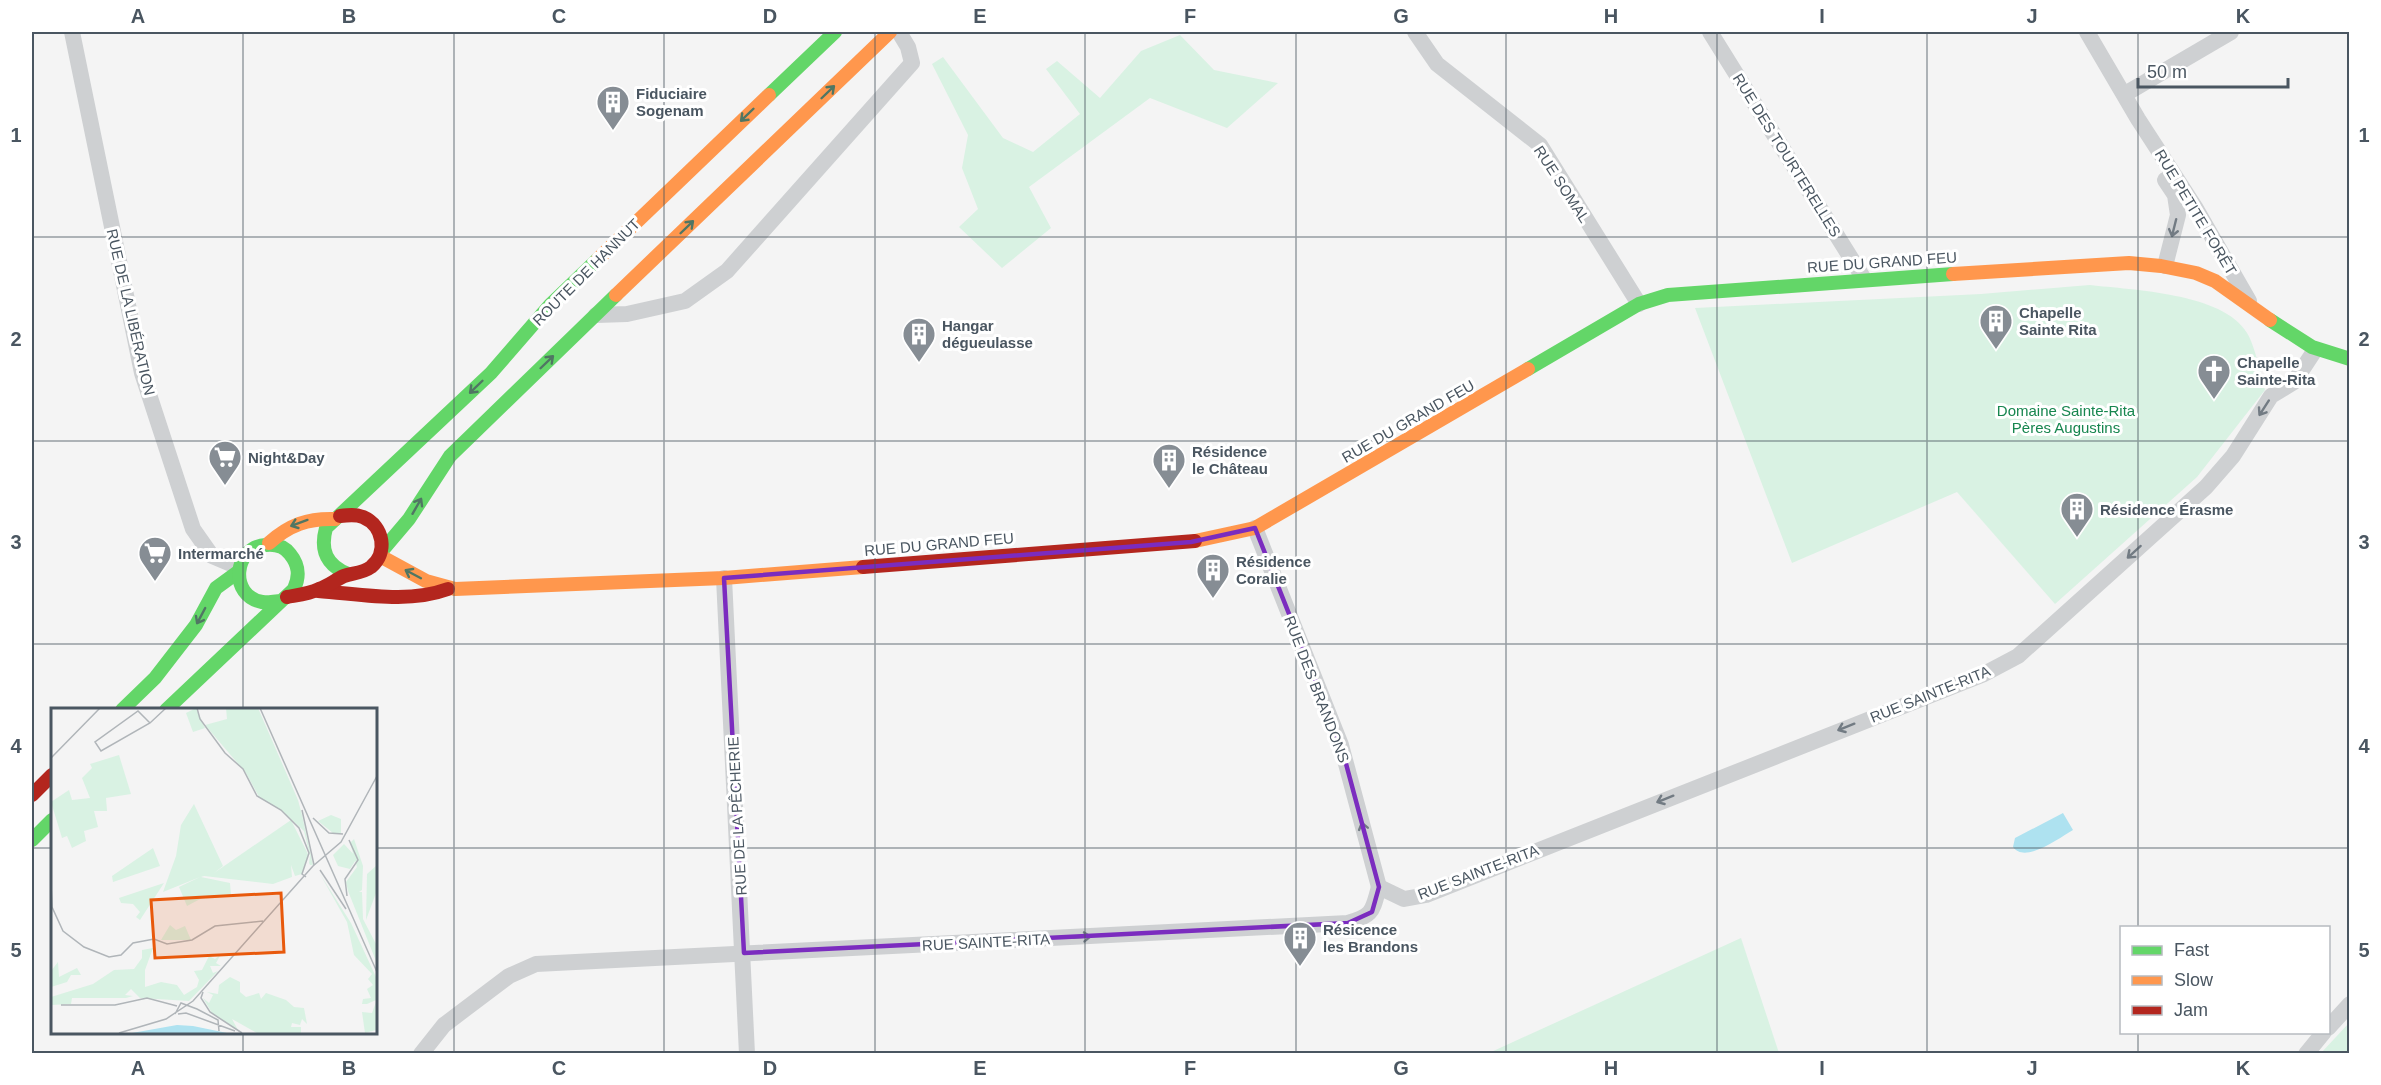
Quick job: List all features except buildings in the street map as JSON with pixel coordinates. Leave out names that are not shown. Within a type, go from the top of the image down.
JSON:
[{"type":"main road","name":"ROUTE DE HANNUT","points":[[351,574],[337,570],[328,562],[322,551],[322,539],[326,528],[491,373],[550,305],[835,32]]},
{"type":"main road","points":[[168,708],[284,599],[298,582],[299,571],[296,560],[289,551],[279,545],[268,543],[249,550],[242,557],[238,569],[240,584],[246,595],[256,602],[269,604],[284,599],[318,591],[351,574],[369,568],[409,519],[450,456],[890,32]]},
{"type":"main road","name":"RUE DU GRAND FEU","points":[[380,554],[421,579],[448,589],[724,578],[1191,542],[1255,528],[1639,304],[1668,295],[2114,262],[2164,266],[2213,280],[2252,306],[2280,329],[2315,350],[2349,359]]},
{"type":"main road","points":[[268,543],[284,528],[314,518],[338,517],[351,513],[362,515],[372,521],[379,530],[382,541],[380,554]]},
{"type":"main road","points":[[124,708],[162,669],[196,625],[216,588],[238,569]]},
{"type":"main road","points":[[351,574],[376,595]]},
{"type":"main road","name":"RUE DU GRAND FEU","points":[[318,591],[393,597],[439,594],[448,589]]},
{"type":"main road","points":[[32,795],[51,777]]},
{"type":"main road","points":[[32,840],[51,821]]},
{"type":"street","name":"RUE DE LA LIBÉRATION","points":[[72,32],[142,373],[193,529],[212,556],[238,569]]},
{"type":"street","points":[[596,315],[627,314],[685,301],[727,271],[912,63],[908,47],[899,32]]},
{"type":"street","name":"RUE SOMAL","points":[[1415,32],[1437,64],[1540,145],[1639,304]]},
{"type":"street","name":"RUE DES TOURTERELLES","points":[[1710,32],[1864,279]]},
{"type":"street","name":"RUE PETITE FORÊT","points":[[2087,32],[2138,119],[2195,207],[2252,306]]},
{"type":"street","points":[[2124,94],[2231,32]]},
{"type":"street","name":"RUE PETITE FORÊT","points":[[2138,119],[2139,141],[2175,195],[2178,215],[2164,266]]},
{"type":"street","name":"RUE SAINTE-RITA","points":[[421,1053],[444,1024],[509,976],[536,964],[1348,923],[1372,912],[1379,887],[1404,899],[1426,895],[1984,674],[2018,656],[2206,487],[2234,456],[2271,396],[2294,382],[2315,350]]},
{"type":"street","name":"RUE DES BRANDONS","points":[[1255,528],[1341,745],[1379,887]]},
{"type":"street","name":"RUE DE LA PÊCHERIE","points":[[724,578],[744,953],[747,1053]]},
{"type":"street","points":[[2330,1026],[2349,1004]]},
{"type":"street","points":[[2306,1053],[2322,1034]]},
{"type":"highlighted area","points":[[1255,528],[1341,745],[1379,887],[1372,912],[1348,923],[744,953],[724,578],[1191,542]]},
{"type":"green space","points":[[1180,35],[1214,70],[1278,83],[1227,128],[1150,98],[1029,187],[1051,228],[1002,268],[959,227],[978,209],[962,168],[968,135],[932,64],[943,57],[1003,138],[1033,152],[1080,114],[1046,69],[1057,61],[1100,98],[1141,51]]},
{"type":"green space","name":"Domaine Sainte-Rita Pères Augustins","points":[[2090,285],[2152,292],[2198,302],[2219,309],[2235,320],[2247,333],[2265,390],[2197,477],[2055,604],[1957,492],[1792,563],[1695,308],[1981,294]]},
{"type":"green space","points":[[1741,938],[1779,1053],[1489,1053]]},
{"type":"green space","points":[[2349,1023],[2349,1053],[2321,1053]]},
{"type":"water","points":[[2063,813],[2073,830],[2034,851],[2025,853],[2013,847],[2015,838]]},
{"type":"traffic: fast","points":[[769,95],[835,32]]},
{"type":"traffic: fast","points":[[348,574],[334,566],[326,556],[324,543],[326,528],[491,373],[550,305],[598,259]]},
{"type":"traffic: fast","points":[[1528,369],[1639,304],[1668,295],[1953,274]]},
{"type":"traffic: fast","points":[[381,552],[409,519],[450,456],[616,295]]},
{"type":"traffic: fast","points":[[2270,320],[2312,347],[2350,359]]},
{"type":"traffic: fast","points":[[168,708],[294,589],[298,571],[288,551],[273,545],[255,548],[247,554],[239,572],[244,591],[251,598],[262,602],[281,601]]},
{"type":"traffic: fast","points":[[124,708],[155,678],[196,625],[216,588],[238,572]]},
{"type":"traffic: fast","points":[[32,840],[51,821]]},
{"type":"traffic: slow","points":[[616,295],[890,32]]},
{"type":"traffic: slow","points":[[598,259],[769,95]]},
{"type":"traffic: slow","points":[[1953,274],[2129,263],[2161,266],[2196,273],[2215,281],[2270,320]]},
{"type":"traffic: slow","points":[[1195,541],[1255,528],[1528,369]]},
{"type":"traffic: slow","points":[[269,543],[299,524],[335,519]]},
{"type":"traffic: slow","points":[[380,556],[426,581],[455,589],[724,578],[863,567]]},
{"type":"traffic: jam","points":[[287,597],[315,591],[344,576],[368,569],[380,555],[379,533],[370,521],[360,516],[340,516]]},
{"type":"traffic: jam","points":[[863,567],[1195,541]]},
{"type":"traffic: jam","points":[[318,591],[400,597],[432,594],[448,589]]},
{"type":"traffic: jam","points":[[32,795],[51,776]]},
{"type":"place","name":"Fiduciaire Sogenam","points":[[613,131]]},
{"type":"place","name":"Chapelle Sainte Rita","points":[[1996,350]]},
{"type":"place","name":"Hangar dégueulasse","points":[[919,363]]},
{"type":"place","name":"Chapelle Sainte-Rita","points":[[2214,400]]},
{"type":"place","name":"Night&Day","points":[[225,486]]},
{"type":"place","name":"Résidence le Château","points":[[1169,489]]},
{"type":"place","name":"Résidence Érasme","points":[[2077,538]]},
{"type":"place","name":"Intermarché","points":[[155,582]]},
{"type":"place","name":"Résidence Coralie","points":[[1213,599]]},
{"type":"place","name":"Résicence les Brandons","points":[[1300,967]]}]
